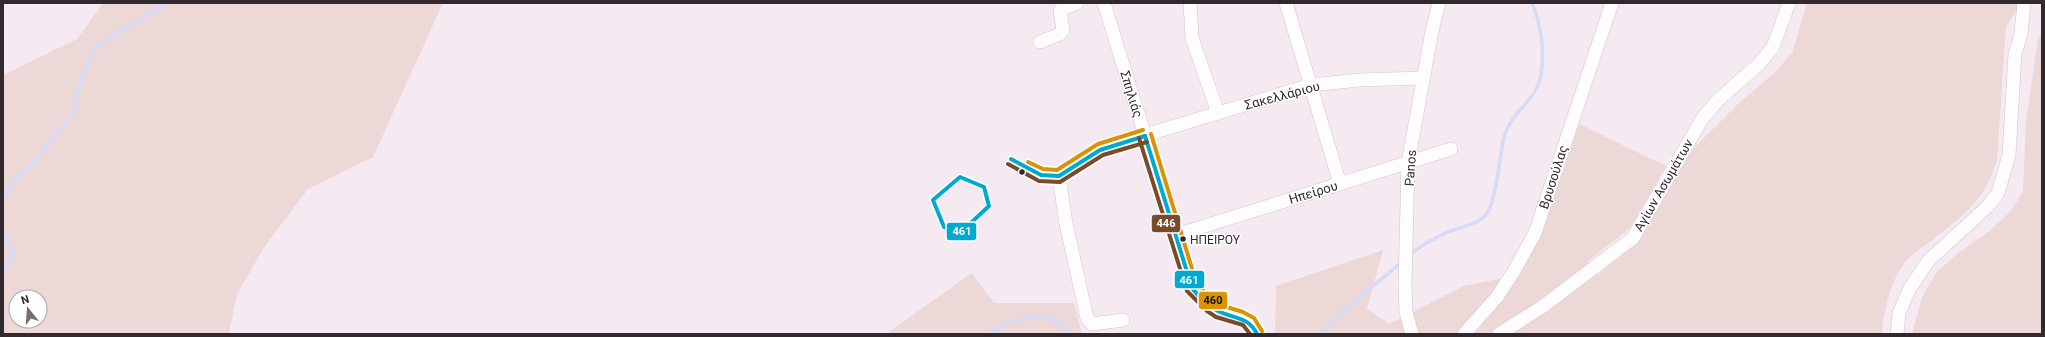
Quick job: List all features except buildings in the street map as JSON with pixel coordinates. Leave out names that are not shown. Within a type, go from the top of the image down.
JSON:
[{"type":"street","points":[[1040,42],[1060,34],[1063,23],[1060,10],[1077,3]]},
{"type":"street","name":"Σπηλιάς","points":[[1104,3],[1192,288],[1199,297],[1219,312],[1246,319],[1251,323],[1257,334]]},
{"type":"street","points":[[1190,3],[1192,38],[1218,113]]},
{"type":"street","points":[[1286,3],[1340,184]]},
{"type":"street","name":"Panos","points":[[1412,334],[1406,312],[1404,270],[1407,244],[1408,163],[1432,31],[1439,3]]},
{"type":"street","name":"Βρυσούλας","points":[[1464,334],[1497,297],[1514,271],[1535,233],[1612,3]]},
{"type":"street","name":"Αγίων Ασωμάτων","points":[[1499,334],[1542,307],[1633,238],[1702,119],[1719,99],[1758,65],[1773,47],[1789,3]]},
{"type":"street","points":[[1897,334],[1899,313],[1910,288],[1929,260],[1976,217],[1998,193],[2009,155],[2015,54],[2021,34],[2024,3]]},
{"type":"street","name":"Σακελλάριου","points":[[1123,320],[1092,324],[1087,318],[1056,177],[1100,150],[1311,85],[1359,80],[1424,78]]},
{"type":"street","name":"Ηπείρου","points":[[1176,235],[1451,149]]},
{"type":"shaded area","points":[[103,3],[443,3],[373,157],[308,189],[265,246],[237,294],[229,334],[3,334],[3,75],[77,39]]},
{"type":"shaded area","points":[[1807,3],[2021,3],[2006,27],[1997,160],[1992,174],[1986,187],[1972,206],[1954,223],[1914,253],[1905,262],[1895,278],[1889,296],[1884,315],[1882,334],[1275,334],[1276,286],[1383,250],[1367,309],[1389,324],[1464,286],[1519,275],[1542,233],[1579,124],[1666,166],[1630,228],[1588,261],[1598,275],[1640,239],[1693,149],[1738,104],[1775,72],[1792,53]]},
{"type":"shaded area","points":[[2042,32],[2042,334],[1912,334],[1922,297],[1936,273],[1958,253],[1987,233],[2010,212],[2023,192],[2026,121],[2038,40]]},
{"type":"shaded area","points":[[972,273],[994,303],[1074,303],[1082,334],[886,334]]},
{"type":"waterway","points":[[3,201],[14,180],[32,164],[73,114],[81,79],[93,49],[113,35],[168,3]]},
{"type":"waterway","points":[[1409,255],[1443,234],[1477,222],[1482,219],[1489,210],[1495,190],[1503,142],[1508,126],[1535,92],[1541,75],[1543,57],[1540,29],[1532,3]]},
{"type":"waterway","points":[[3,230],[13,253],[3,271]]},
{"type":"waterway","points":[[1320,334],[1342,312],[1402,262]]},
{"type":"waterway","points":[[988,334],[1011,322],[1036,316],[1052,319],[1068,334]]},
{"type":"transit line","name":"460","points":[[1028,162],[1043,169],[1057,170],[1098,144],[1143,130]]},
{"type":"transit line","name":"460","points":[[1151,134],[1197,285],[1217,304],[1243,312],[1254,318],[1262,331]]},
{"type":"transit line","name":"461","points":[[1145,136],[1192,288],[1210,307],[1224,314],[1245,321],[1257,334]]},
{"type":"transit line","name":"461","points":[[1011,159],[1041,175],[1059,176],[1100,150],[1145,136]]},
{"type":"transit line","name":"446","points":[[1139,138],[1187,291],[1207,311],[1216,317],[1243,325],[1250,334]]},
{"type":"transit line","name":"446","points":[[1008,164],[1039,181],[1060,182],[1103,155],[1147,142]]},
{"type":"transit line","name":"461","points":[[960,177],[984,187],[989,206],[961,232],[944,227],[933,200],[960,177]]},
{"type":"place","name":"ΗΠΕΙΡΟΥ","points":[[1183,239]]}]
